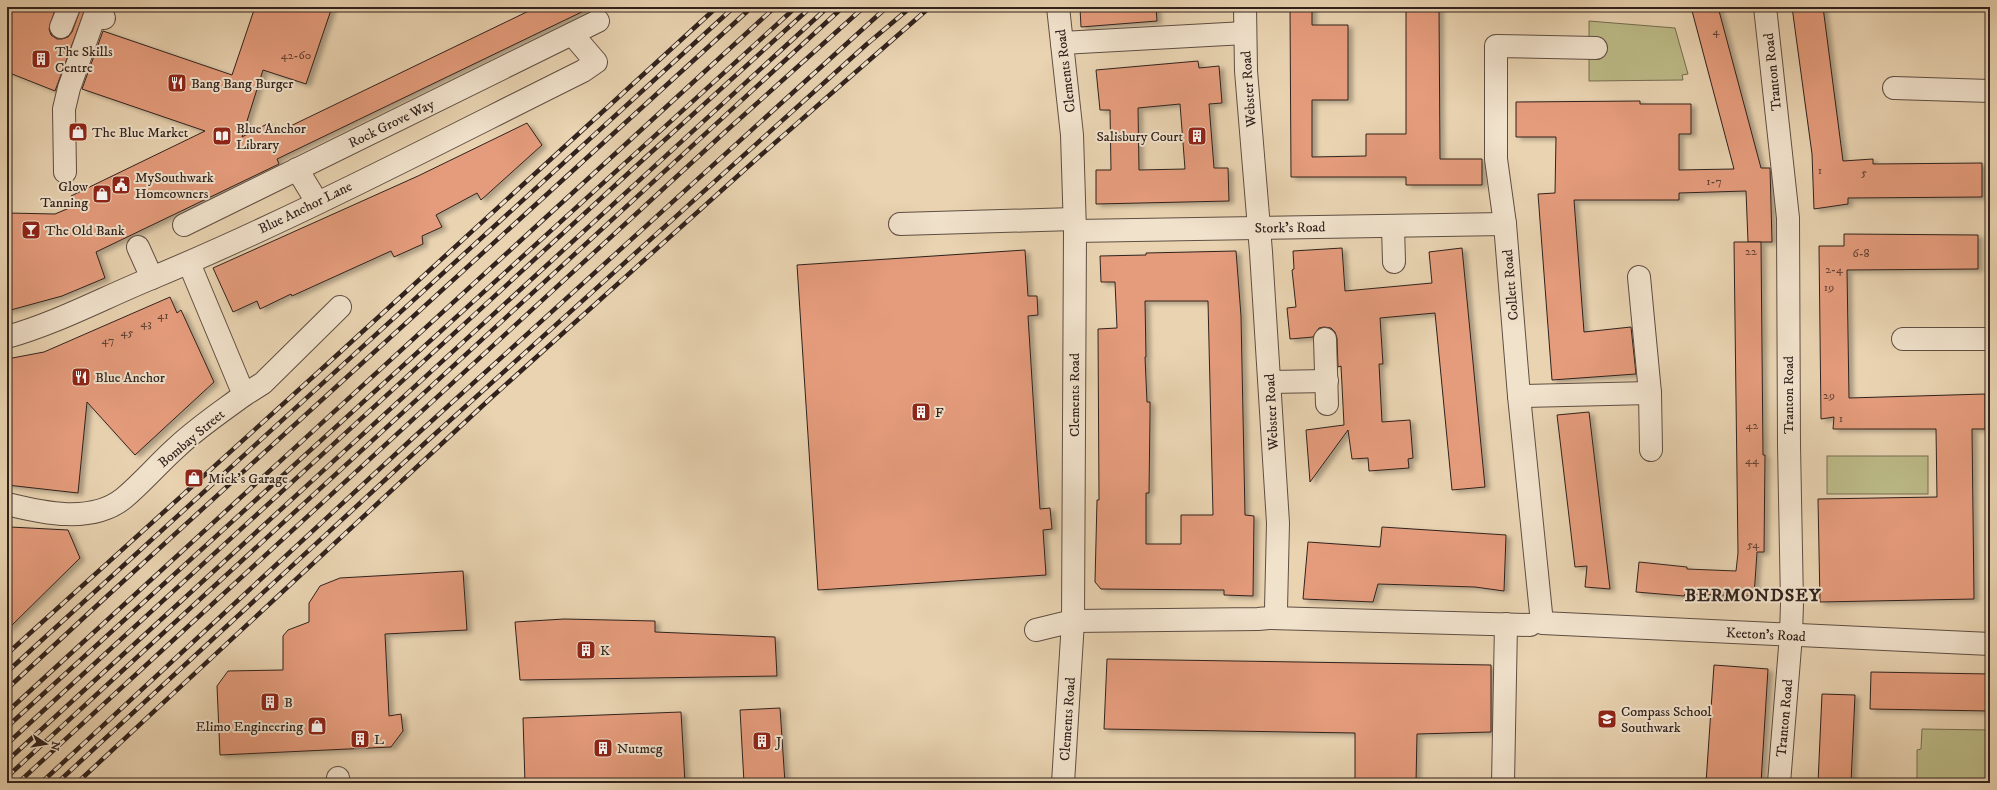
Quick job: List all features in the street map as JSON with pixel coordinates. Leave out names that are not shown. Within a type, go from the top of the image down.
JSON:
[{"type":"street","points":[[61,27],[69,7]]},
{"type":"street","name":"Clements Road","points":[[1058,7],[1072,135],[1075,225],[1073,621],[1063,783]]},
{"type":"street","name":"Webster Road","points":[[1245,7],[1246,71],[1270,382],[1278,523],[1276,609],[1274,616],[1269,618]]},
{"type":"street","name":"Tranton Road","points":[[1765,7],[1788,218],[1791,635],[1779,783]]},
{"type":"street","points":[[65,172],[64,109],[69,88],[95,15],[104,18]]},
{"type":"street","name":"Rock Grove Way","points":[[184,225],[598,21]]},
{"type":"street","name":"Blue Anchor Lane","points":[[7,337],[56,320],[189,263],[504,110],[596,62],[572,34]]},
{"type":"street","points":[[1062,43],[1245,34]]},
{"type":"street","name":"Collett Road","points":[[1536,624],[1505,224],[1496,159],[1496,46],[1596,48]]},
{"type":"street","points":[[1894,88],[1990,91]]},
{"type":"street","points":[[297,169],[317,202]]},
{"type":"street","name":"Stork's Road","points":[[900,224],[1259,227],[1505,224]]},
{"type":"street","points":[[1392,226],[1394,262]]},
{"type":"street","points":[[138,247],[152,278]]},
{"type":"street","points":[[189,263],[244,395]]},
{"type":"street","points":[[1639,277],[1650,393],[1651,450]]},
{"type":"street","name":"Bombay Street","points":[[7,504],[31,510],[67,513],[86,513],[111,506],[124,498],[178,446],[244,395],[263,383],[340,307]]},
{"type":"street","points":[[1325,339],[1328,404]]},
{"type":"street","points":[[1903,339],[1990,339]]},
{"type":"street","points":[[1270,382],[1327,381]]},
{"type":"street","points":[[1519,396],[1650,393]]},
{"type":"street","points":[[1036,630],[1073,621],[1269,618]]},
{"type":"street","name":"Keeton's Road","points":[[1269,618],[1536,624],[1990,644]]},
{"type":"street","points":[[1503,783],[1506,624]]},
{"type":"shaded area","points":[[1589,21],[1675,28],[1688,74],[1682,75],[1683,80],[1589,81]]},
{"type":"shaded area","points":[[1827,456],[1928,456],[1928,494],[1827,494]]},
{"type":"shaded area","points":[[1922,729],[1990,730],[1990,783],[1917,783],[1917,750],[1921,749]]},
{"type":"building","name":"The Skills Centre","points":[[7,7],[56,7],[49,29],[51,35],[57,39],[62,39],[68,37],[72,32],[81,7],[86,7],[55,91],[7,72]]},
{"type":"building","points":[[255,7],[332,7],[306,84],[263,70],[242,137],[269,123],[274,134],[537,7],[592,7],[277,159],[279,164],[96,252],[105,278],[62,296],[7,311],[7,213],[55,214],[74,206],[71,196],[205,131],[82,89],[103,31],[232,75]]},
{"type":"building","points":[[1156,7],[1157,21],[1081,27],[1080,8]]},
{"type":"building","points":[[1290,7],[1312,7],[1312,25],[1348,25],[1348,100],[1312,100],[1312,157],[1366,156],[1366,134],[1406,134],[1406,7],[1439,7],[1440,159],[1482,159],[1482,185],[1406,185],[1406,177],[1291,177]]},
{"type":"building","points":[[1691,7],[1718,7],[1761,168],[1770,168],[1772,242],[1748,242],[1746,191],[1679,193],[1679,200],[1574,200],[1584,332],[1631,327],[1636,374],[1552,380],[1538,194],[1555,193],[1556,137],[1516,137],[1516,102],[1640,101],[1640,104],[1691,104],[1691,134],[1679,134],[1679,170],[1734,169]]},
{"type":"building","points":[[1792,7],[1823,7],[1843,161],[1873,159],[1873,164],[1982,163],[1982,197],[1848,198],[1848,204],[1814,209],[1812,154]]},
{"type":"building","points":[[1198,61],[1199,68],[1219,66],[1222,103],[1209,104],[1214,168],[1228,168],[1229,201],[1096,204],[1096,170],[1111,170],[1110,110],[1100,110],[1096,70]],"holes":[[[1180,104],[1185,169],[1139,170],[1138,108]]]},
{"type":"building","points":[[527,123],[542,145],[481,200],[477,193],[436,215],[442,227],[422,236],[423,244],[394,257],[391,251],[260,309],[257,301],[233,312],[213,268],[418,176]]},
{"type":"building","points":[[1844,234],[1978,235],[1978,269],[1847,270],[1849,398],[1985,394],[1985,429],[1972,429],[1974,599],[1820,602],[1818,499],[1937,497],[1936,429],[1833,429],[1834,417],[1821,419],[1819,246],[1844,246]]},
{"type":"building","points":[[1734,242],[1761,242],[1763,455],[1765,455],[1764,552],[1757,552],[1754,596],[1685,594],[1684,596],[1636,592],[1639,562],[1687,567],[1687,569],[1736,571],[1738,553]]},
{"type":"building","points":[[1342,248],[1345,291],[1432,283],[1429,252],[1462,248],[1485,487],[1452,490],[1435,313],[1380,318],[1383,364],[1379,364],[1382,422],[1410,420],[1413,458],[1408,459],[1409,468],[1369,471],[1368,458],[1352,459],[1348,430],[1310,482],[1306,430],[1344,425],[1341,366],[1338,367],[1337,338],[1335,332],[1331,328],[1319,328],[1313,337],[1290,339],[1287,308],[1296,307],[1292,270],[1294,269],[1293,251]]},
{"type":"building","name":"F","points":[[1025,250],[1028,296],[1037,296],[1038,315],[1028,316],[1040,509],[1050,508],[1052,529],[1043,530],[1046,575],[818,590],[797,265]]},
{"type":"building","points":[[1236,251],[1241,316],[1245,515],[1254,516],[1253,596],[1224,595],[1224,590],[1101,589],[1095,582],[1097,500],[1099,500],[1098,329],[1117,328],[1115,282],[1101,282],[1100,256],[1146,255],[1146,253]],"holes":[[[1145,301],[1208,301],[1213,515],[1181,515],[1181,544],[1146,544],[1146,493],[1149,493],[1150,402],[1147,402]]]},
{"type":"building","points":[[170,297],[177,313],[181,310],[214,382],[135,455],[87,402],[78,493],[7,485],[7,359],[44,352]]},
{"type":"building","points":[[1589,412],[1610,589],[1585,587],[1587,566],[1575,567],[1557,415]]},
{"type":"building","points":[[10,527],[68,530],[80,558],[7,630],[7,549],[9,549]]},
{"type":"building","points":[[1382,527],[1506,535],[1504,591],[1475,587],[1378,584],[1373,602],[1303,599],[1308,542],[1380,547]]},
{"type":"building","points":[[463,571],[467,630],[385,634],[389,716],[401,714],[403,731],[391,747],[220,755],[217,686],[228,671],[283,670],[283,636],[288,630],[309,622],[309,603],[320,586],[340,578]]},
{"type":"building","name":"K","points":[[564,619],[655,621],[655,632],[775,637],[777,676],[520,680],[515,622]]},
{"type":"building","points":[[1107,659],[1491,665],[1491,732],[1417,734],[1416,783],[1355,783],[1355,733],[1104,729]]},
{"type":"building","points":[[1714,665],[1768,669],[1761,783],[1706,783]]},
{"type":"building","points":[[1871,672],[1990,674],[1990,711],[1870,709]]},
{"type":"building","points":[[1822,694],[1855,695],[1851,783],[1818,783]]},
{"type":"building","points":[[780,708],[785,783],[744,783],[740,710]]},
{"type":"building","name":"Nutmeg","points":[[681,712],[685,783],[525,783],[523,718]]},
{"type":"railway","points":[[7,654],[325,366],[717,7]]},
{"type":"railway","points":[[7,672],[734,7]]},
{"type":"railway","points":[[7,689],[752,7]]},
{"type":"railway","points":[[7,712],[775,7]]},
{"type":"railway","points":[[7,727],[796,7]]},
{"type":"railway","points":[[7,744],[811,7]]},
{"type":"railway","points":[[7,761],[828,7]]},
{"type":"railway","points":[[7,777],[843,7]]},
{"type":"railway","points":[[18,783],[725,132],[864,7]]},
{"type":"railway","points":[[41,783],[414,437],[887,7]]},
{"type":"railway","points":[[57,783],[425,443],[867,44],[911,7]]},
{"type":"railway","points":[[77,783],[492,397],[761,155],[930,7]]},
{"type":"place","name":"The Skills Centre","points":[[41,59]]},
{"type":"place","name":"Bang Bang Burger","points":[[177,83]]},
{"type":"place","name":"The Blue Market","points":[[78,132]]},
{"type":"place","name":"Blue Anchor Library","points":[[222,136]]},
{"type":"place","name":"Salisbury Court","points":[[1197,136]]},
{"type":"place","name":"MySouthwark Homeowners","points":[[121,185]]},
{"type":"place","name":"Glow Tanning","points":[[102,194]]},
{"type":"place","name":"The Old Bank","points":[[31,230]]},
{"type":"place","name":"Blue Anchor","points":[[81,377]]},
{"type":"place","name":"F","points":[[921,412]]},
{"type":"place","name":"Mick's Garage","points":[[194,478]]},
{"type":"place","name":"K","points":[[586,650]]},
{"type":"place","name":"B","points":[[270,702]]},
{"type":"place","name":"Compass School Southwark","points":[[1607,719]]},
{"type":"place","name":"Elimo Engineering","points":[[317,726]]},
{"type":"place","name":"L","points":[[360,739]]},
{"type":"place","name":"J","points":[[762,741]]},
{"type":"place","name":"Nutmeg","points":[[603,748]]},
{"type":"district","name":"BERMONDSEY","points":[[1753,595]]}]
